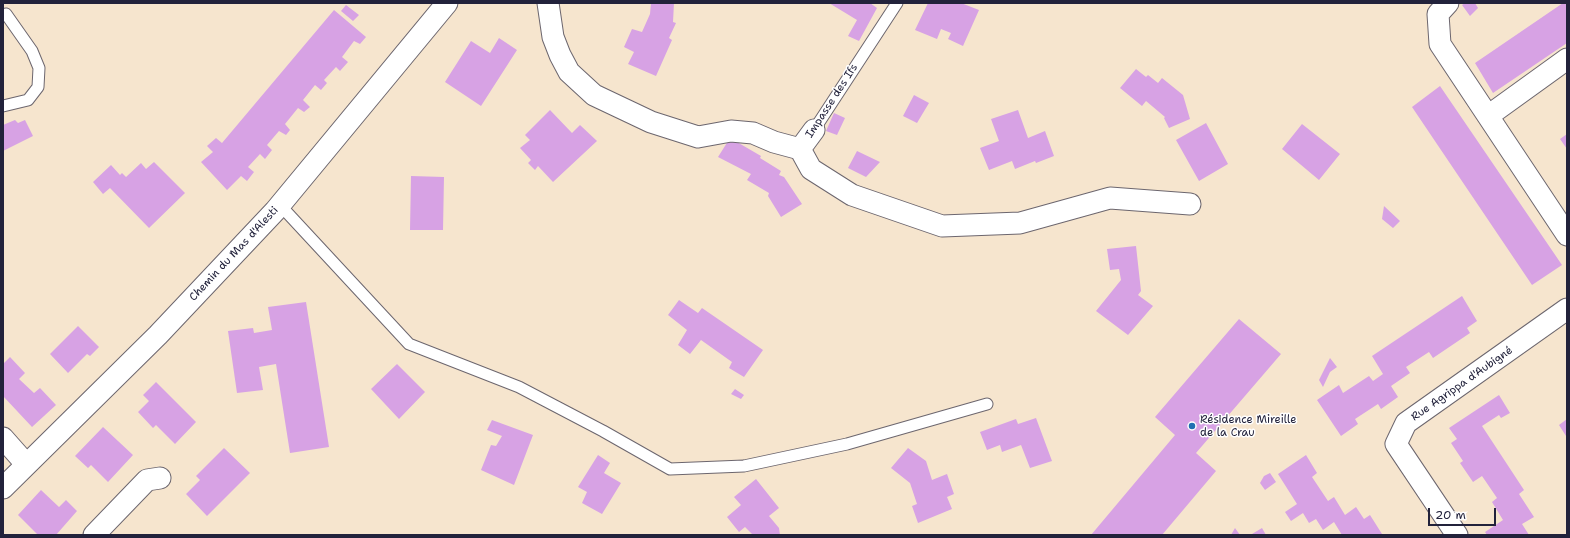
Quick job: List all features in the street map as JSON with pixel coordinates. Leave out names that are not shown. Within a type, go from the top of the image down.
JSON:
[{"type":"street","name":"Chemin du Mas d'Alesti","points":[[3,488],[158,335],[280,205],[447,3]]},
{"type":"street","name":"Impasse des Ifs","points":[[548,3],[553,37],[560,55],[570,72],[594,95],[651,122],[698,137],[731,131],[753,133],[774,142],[800,149],[814,130]]},
{"type":"street","points":[[1448,3],[1438,14],[1440,44],[1567,234]]},
{"type":"street","points":[[1488,116],[1567,60]]},
{"type":"street","points":[[800,149],[811,169],[852,195],[942,226],[1020,223],[1110,198],[1190,204]]},
{"type":"street","name":"Rue Agrippa d'Aubigné","points":[[1457,535],[1396,444],[1406,424],[1567,309]]},
{"type":"street","points":[[3,438],[26,464]]},
{"type":"street","points":[[94,535],[147,480],[160,478]]},
{"type":"lane","name":"Impasse des Ifs","points":[[814,130],[896,3]]},
{"type":"lane","points":[[3,106],[28,100],[38,86],[39,68],[32,50],[6,14]]},
{"type":"lane","points":[[280,205],[410,344],[519,387],[603,431],[670,469],[744,466],[847,444],[987,404]]},
{"type":"building","points":[[651,3],[674,3],[673,22],[676,23],[669,38],[672,40],[656,76],[628,64],[634,52],[624,47],[632,29],[642,32],[650,14]]},
{"type":"building","points":[[829,3],[870,3],[877,8],[859,41],[848,36],[857,20]]},
{"type":"building","points":[[928,3],[961,3],[979,10],[963,46],[948,39],[951,33],[941,29],[937,39],[915,30]]},
{"type":"building","points":[[1465,3],[1475,3],[1478,8],[1470,16],[1462,5]]},
{"type":"building","points":[[1563,3],[1567,3],[1567,43],[1493,93],[1475,63]]},
{"type":"building","points":[[346,5],[359,15],[353,21],[341,11]]},
{"type":"building","points":[[334,10],[366,37],[360,44],[354,41],[342,57],[348,62],[340,71],[336,67],[324,80],[327,83],[321,90],[315,85],[303,100],[310,107],[304,112],[298,108],[285,124],[290,130],[286,135],[279,131],[267,145],[272,150],[265,159],[260,154],[248,167],[254,172],[247,181],[241,176],[227,190],[201,162],[213,152],[207,146],[216,138],[222,143]]},
{"type":"building","points":[[499,38],[517,50],[481,106],[445,82],[471,41],[490,53]]},
{"type":"building","points":[[1136,69],[1146,77],[1148,75],[1158,83],[1162,78],[1183,95],[1190,119],[1169,128],[1164,118],[1165,117],[1146,101],[1142,106],[1120,88]]},
{"type":"building","points":[[1440,86],[1562,265],[1532,285],[1412,107]]},
{"type":"building","points":[[914,95],[929,103],[917,123],[903,116]]},
{"type":"building","points":[[550,110],[572,133],[580,125],[597,141],[553,182],[538,166],[535,170],[528,163],[531,160],[520,148],[530,140],[525,135]]},
{"type":"building","points":[[1018,110],[1028,138],[1045,131],[1054,156],[1036,163],[1035,161],[1015,169],[1012,161],[989,170],[980,148],[999,141],[991,119]]},
{"type":"building","points":[[834,113],[845,118],[837,135],[826,131]]},
{"type":"building","points":[[15,120],[18,123],[25,120],[33,136],[3,151],[3,125]]},
{"type":"building","points":[[1206,123],[1228,164],[1199,181],[1176,140]]},
{"type":"building","points":[[1302,124],[1340,154],[1319,180],[1282,149]]},
{"type":"building","points":[[1567,134],[1567,149],[1560,139]]},
{"type":"building","points":[[730,138],[761,156],[760,158],[781,171],[779,175],[784,177],[802,204],[781,217],[768,196],[769,193],[747,180],[751,174],[718,157]]},
{"type":"building","points":[[857,151],[880,162],[866,177],[848,168]]},
{"type":"building","points":[[154,162],[185,193],[149,228],[110,188],[103,194],[93,182],[111,165],[120,175],[122,173],[126,177],[141,163],[146,169]]},
{"type":"building","points":[[411,176],[444,177],[443,230],[410,230]]},
{"type":"building","points":[[1384,206],[1400,221],[1393,228],[1382,219]]},
{"type":"building","points":[[1136,246],[1141,291],[1138,295],[1153,306],[1128,335],[1096,311],[1121,280],[1119,269],[1110,270],[1107,249]]},
{"type":"building","points":[[1462,296],[1477,321],[1467,328],[1470,333],[1433,358],[1429,352],[1406,367],[1410,373],[1391,386],[1398,397],[1381,409],[1378,404],[1355,419],[1358,424],[1341,436],[1317,400],[1339,385],[1343,393],[1369,376],[1373,381],[1383,374],[1372,356]]},
{"type":"building","points":[[679,300],[698,313],[702,308],[763,350],[744,377],[729,368],[732,362],[701,340],[690,354],[678,345],[687,330],[668,315]]},
{"type":"building","points":[[306,302],[329,447],[290,453],[276,364],[259,367],[263,390],[237,393],[228,331],[253,328],[254,333],[272,330],[268,307]]},
{"type":"building","name":"Résidence Mireille de la Crau","points":[[1239,319],[1281,354],[1196,453],[1216,471],[1162,535],[1091,535],[1175,435],[1155,417]]},
{"type":"building","points":[[78,326],[99,347],[90,356],[87,354],[68,373],[50,354]]},
{"type":"building","points":[[10,357],[25,373],[19,379],[34,393],[40,388],[56,405],[32,427],[3,396],[3,364]]},
{"type":"building","points":[[1330,358],[1337,367],[1330,372],[1323,387],[1319,380]]},
{"type":"building","points":[[397,364],[425,392],[399,419],[371,389]]},
{"type":"building","points":[[156,382],[196,422],[175,444],[156,425],[153,428],[138,412],[149,401],[143,395]]},
{"type":"building","points":[[735,389],[744,395],[741,399],[731,394]]},
{"type":"building","points":[[1499,395],[1510,413],[1501,418],[1499,415],[1482,426],[1524,490],[1519,494],[1534,517],[1522,524],[1529,535],[1487,535],[1485,532],[1503,520],[1492,502],[1497,498],[1482,476],[1473,482],[1460,463],[1463,461],[1451,443],[1457,439],[1449,428]]},
{"type":"building","points":[[1036,418],[1052,461],[1030,468],[1021,445],[1002,452],[1000,445],[987,450],[980,432],[1016,419],[1018,424]]},
{"type":"building","points":[[1567,419],[1567,435],[1566,436],[1559,425]]},
{"type":"building","points":[[492,420],[533,435],[514,485],[481,470],[491,445],[496,446],[502,436],[487,430]]},
{"type":"building","points":[[103,427],[133,455],[108,482],[91,465],[88,468],[75,456]]},
{"type":"building","points":[[224,448],[250,473],[207,516],[186,494],[200,480],[196,476]]},
{"type":"building","points":[[908,448],[926,461],[932,480],[947,474],[954,494],[947,497],[952,509],[918,523],[912,506],[917,504],[910,483],[891,468]]},
{"type":"building","points":[[598,455],[610,463],[604,473],[621,483],[602,514],[582,503],[587,492],[578,487]]},
{"type":"building","points":[[1306,455],[1317,473],[1312,477],[1328,501],[1334,497],[1345,515],[1356,507],[1364,519],[1370,515],[1382,534],[1342,535],[1334,522],[1323,530],[1316,519],[1309,523],[1303,513],[1291,521],[1285,512],[1297,504],[1278,474]]},
{"type":"building","points":[[1270,473],[1276,482],[1265,490],[1260,483],[1264,476]]},
{"type":"building","points":[[756,479],[779,508],[769,516],[779,528],[780,535],[753,535],[745,527],[739,532],[727,517],[741,505],[734,497]]},
{"type":"building","points":[[41,490],[59,507],[66,500],[77,511],[56,535],[38,535],[18,515]]},
{"type":"building","points":[[1235,528],[1240,535],[1231,535]]},
{"type":"building","points":[[1262,528],[1266,535],[1252,534]]},
{"type":"place","name":"Résidence Mireille de la Crau","points":[[1192,426]]}]
